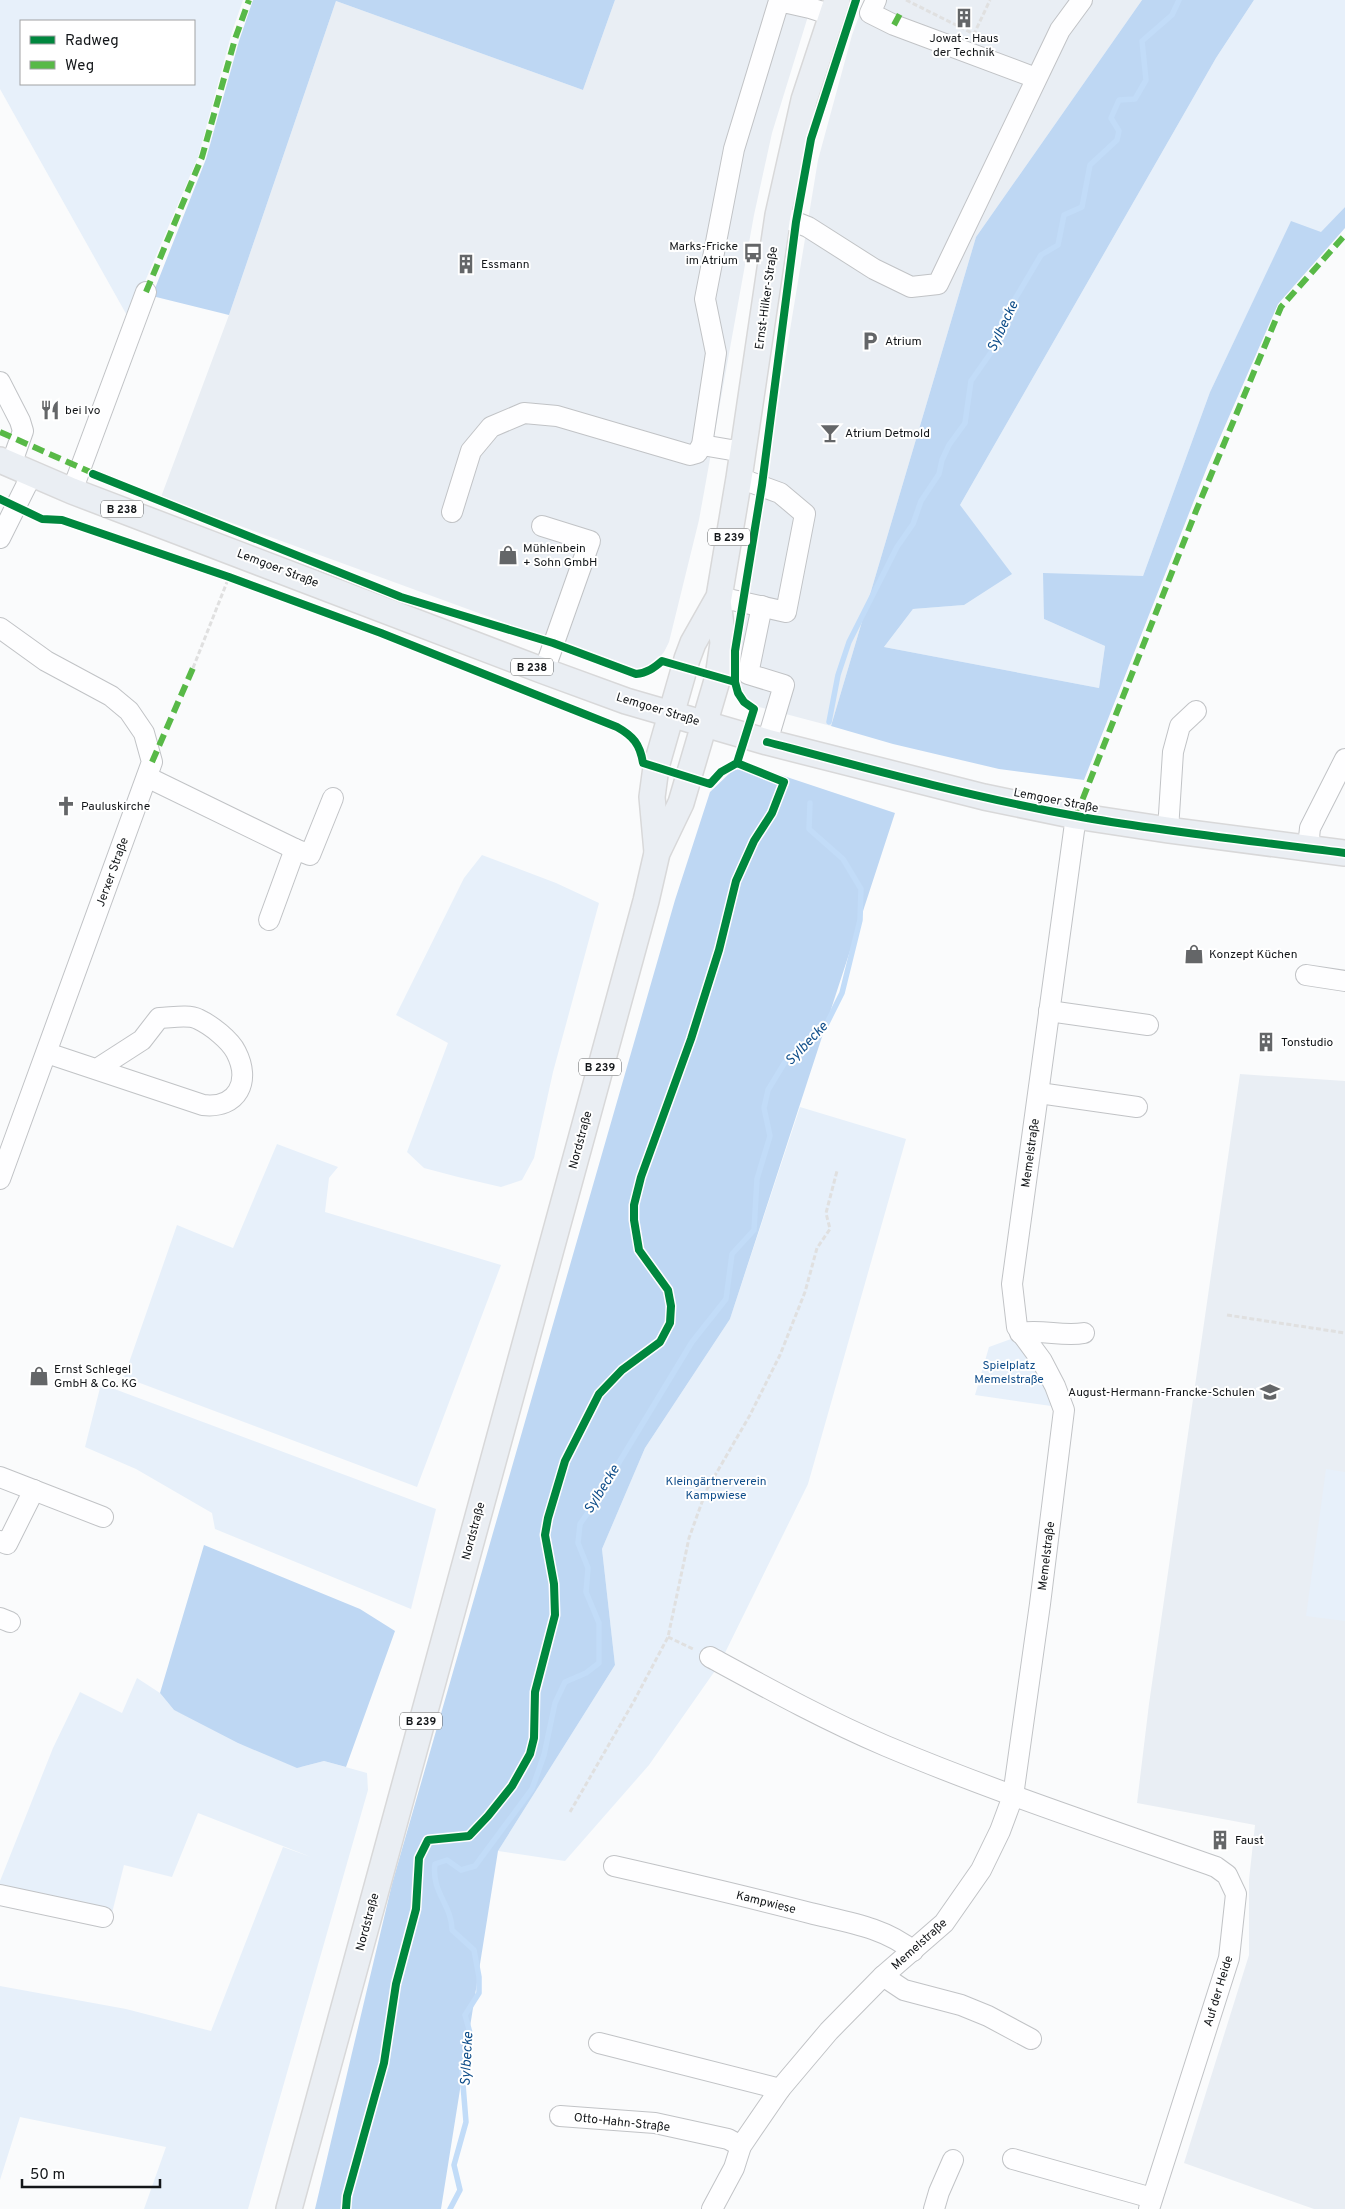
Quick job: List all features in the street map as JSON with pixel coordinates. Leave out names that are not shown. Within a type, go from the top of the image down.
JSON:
[{"type":"main road","name":"Ernst-Hilker-Straße","points":[[724,643],[718,599],[739,478],[778,215],[802,110],[834,8]]},
{"type":"main road","name":"Lemgoer Straße","points":[[14,467],[544,671],[619,698],[767,742],[984,797],[1076,816],[1345,853]]},
{"type":"main road","name":"Ernst-Hilker-Straße","points":[[671,713],[693,643],[718,599]]},
{"type":"main road","name":"Nordstraße","points":[[289,2209],[646,901],[657,853],[681,803],[718,677],[724,643]]},
{"type":"main road","name":"Nordstraße","points":[[657,853],[652,797],[656,767],[671,713]]},
{"type":"street","points":[[876,0],[870,13],[894,25],[1036,78]]},
{"type":"street","points":[[778,215],[808,227],[874,269],[911,287],[938,284],[1060,30],[1082,0]]},
{"type":"street","points":[[452,512],[472,451],[491,427],[524,413],[557,416],[690,455],[698,453],[702,445],[716,353],[705,299],[734,149],[779,1],[810,8],[834,8]]},
{"type":"street","points":[[72,490],[146,292]]},
{"type":"street","points":[[0,382],[20,421],[23,431],[0,538]]},
{"type":"street","points":[[702,445],[743,452]]},
{"type":"street","points":[[718,599],[786,612],[805,514],[780,493],[739,478]]},
{"type":"street","points":[[542,526],[590,541],[544,671]]},
{"type":"street","points":[[762,606],[748,674],[784,685],[767,742]]},
{"type":"street","name":"Jerxer Straße","points":[[0,628],[46,661],[111,696],[129,710],[144,733],[152,762],[47,1053],[5,1150],[0,1179]]},
{"type":"street","points":[[1168,830],[1173,752],[1180,726],[1196,711]]},
{"type":"street","points":[[1308,848],[1310,828],[1345,759]]},
{"type":"street","points":[[146,777],[310,855],[333,798]]},
{"type":"street","name":"Memelstraße","points":[[712,2209],[734,2168],[741,2146],[780,2089],[829,2031],[883,1976],[944,1923],[967,1892],[1000,1831],[1014,1796],[1064,1410],[1056,1386],[1042,1360],[1020,1333],[1014,1312],[1012,1284],[1076,816]]},
{"type":"street","points":[[269,920],[295,849]]},
{"type":"street","points":[[1306,975],[1345,981]]},
{"type":"street","points":[[1049,1011],[1148,1025]]},
{"type":"street","points":[[47,1053],[203,1105],[217,1106],[229,1101],[240,1091],[244,1072],[236,1050],[220,1034],[198,1018],[191,1017],[159,1018],[142,1040],[97,1069]]},
{"type":"street","points":[[1039,1093],[1137,1107]]},
{"type":"street","points":[[1020,1333],[1034,1330],[1084,1333]]},
{"type":"street","points":[[0,1476],[103,1517]]},
{"type":"street","points":[[0,1541],[7,1544],[34,1490]]},
{"type":"street","name":"Auf der Heide","points":[[710,1657],[771,1691],[885,1745],[1014,1796],[1216,1868],[1227,1874],[1236,1894],[1229,1958],[1151,2204]]},
{"type":"street","name":"Kampwiese","points":[[614,1866],[766,1901],[882,1932],[901,1941],[913,1951]]},
{"type":"street","points":[[0,1895],[103,1917]]},
{"type":"street","points":[[883,1976],[904,1990],[970,2009],[1030,2039]]},
{"type":"street","points":[[599,2042],[780,2089]]},
{"type":"street","name":"Otto-Hahn-Straße","points":[[560,2116],[655,2123],[728,2139],[741,2146]]},
{"type":"street","points":[[1013,2159],[1151,2204]]},
{"type":"street","points":[[934,2209],[953,2160]]},
{"type":"path","points":[[906,1],[974,34],[990,0]]},
{"type":"path","points":[[193,668],[228,577]]},
{"type":"path","points":[[570,1812],[634,1701],[668,1637],[689,1538],[706,1491],[750,1415],[780,1355],[805,1292],[817,1248],[830,1228],[826,1213],[837,1171]]},
{"type":"path","points":[[1227,1315],[1345,1332]]},
{"type":"path","points":[[668,1637],[710,1657]]},
{"type":"shaded area","points":[[253,0],[615,0],[583,90],[336,1],[229,315],[152,296],[206,159],[239,41]]},
{"type":"shaded area","points":[[615,0],[813,0],[772,133],[754,215],[699,520],[669,642],[664,652],[653,665],[635,670],[161,497],[229,315],[336,1],[583,90]]},
{"type":"shaded area","points":[[865,0],[1142,0],[976,237],[831,726],[755,706],[742,696],[738,682],[747,591],[818,160],[852,35]]},
{"type":"shaded area","points":[[1142,0],[1254,0],[1216,58],[960,505],[1012,574],[964,605],[913,609],[884,647],[1099,688],[1105,646],[1044,619],[1043,573],[1143,576],[1210,392],[1291,221],[1321,232],[1345,207],[1345,228],[1278,304],[1208,465],[1084,780],[999,769],[893,744],[831,726],[976,237]]},
{"type":"shaded area","points":[[757,767],[895,813],[730,1319],[645,1448],[602,1549],[615,1665],[498,1851],[441,2209],[315,2209],[392,1884],[675,900],[710,792],[733,770]]},
{"type":"shaded area","name":"August-Hermann-Francke-Schulen","points":[[1240,1074],[1345,1081],[1345,2209],[1314,2209],[1184,2163],[1249,1955],[1249,1880],[1255,1825],[1137,1803],[1149,1704]]},
{"type":"shaded area","points":[[204,1545],[360,1609],[395,1631],[346,1767],[324,1761],[297,1768],[238,1743],[174,1710],[160,1693]]},
{"type":"green space","points":[[0,0],[243,0],[232,32],[198,157],[129,319],[0,89]]},
{"type":"green space","points":[[1254,0],[1345,0],[1345,207],[1321,233],[1291,222],[1210,392],[1143,576],[1044,619],[1105,646],[1099,688],[884,647],[913,609],[964,605],[960,505],[1216,58]]},
{"type":"green space","points":[[482,855],[556,883],[599,903],[553,1072],[534,1158],[522,1180],[501,1187],[424,1168],[407,1152],[448,1043],[396,1015],[464,878]]},
{"type":"green space","name":"Kleingärtnerverein Kampwiese","points":[[800,1107],[906,1139],[808,1484],[719,1665],[649,1765],[565,1861],[498,1851],[615,1665],[602,1549],[645,1448],[730,1319]]},
{"type":"green space","points":[[277,1144],[338,1167],[329,1178],[325,1212],[501,1265],[417,1487],[124,1377],[177,1225],[233,1248]]},
{"type":"green space","name":"Spielplatz Memelstraße","points":[[1011,1339],[1027,1353],[1038,1368],[1046,1386],[1051,1406],[975,1395],[989,1347]]},
{"type":"green space","points":[[101,1384],[436,1509],[411,1609],[215,1529],[212,1513],[136,1469],[85,1447]]},
{"type":"green space","points":[[1326,1469],[1345,1472],[1345,1621],[1306,1616]]},
{"type":"green space","points":[[137,1678],[160,1693],[174,1710],[301,1767],[324,1761],[367,1773],[368,1790],[248,2209],[144,2209],[166,2147],[20,2117],[0,2180],[0,1986],[126,2009],[211,2031],[283,1847],[311,1857],[198,1813],[172,1877],[124,1865],[112,1913],[0,1891],[0,1881],[53,1748],[80,1692],[122,1713]]},
{"type":"waterway","name":"Sylbecke","points":[[829,722],[838,675],[849,642],[897,547],[913,524],[921,501],[939,474],[942,460],[949,445],[965,423],[971,381],[999,341],[1002,321],[1041,255],[1058,245],[1064,215],[1082,207],[1090,165],[1117,140],[1119,131],[1111,118],[1119,100],[1135,99],[1146,80],[1142,41],[1172,15],[1179,0]]},
{"type":"waterway","name":"Sylbecke","points":[[450,2209],[460,2190],[454,2165],[466,2122],[462,2072],[470,2033],[465,2015],[479,1993],[479,1977],[474,1950],[452,1930],[449,1913],[436,1883],[435,1864],[447,1860],[461,1870],[475,1866],[532,1789],[544,1755],[555,1703],[565,1682],[586,1673],[599,1663],[599,1623],[586,1592],[588,1568],[578,1543],[580,1524],[692,1342],[726,1299],[732,1254],[754,1230],[757,1179],[770,1136],[764,1108],[768,1090],[785,1062],[825,1027],[842,993],[860,920],[861,889],[843,859],[809,829],[810,803]]},
{"type":"marked path","points":[[146,292],[202,157],[235,39],[249,0]]},
{"type":"marked path","points":[[894,25],[902,10]]},
{"type":"marked path","points":[[1076,816],[1196,511],[1281,307],[1345,235]]},
{"type":"marked path","points":[[0,432],[97,475]]},
{"type":"marked path","points":[[152,762],[193,668]]},
{"type":"cycle path","points":[[0,499],[42,519],[62,520],[229,577],[381,633],[617,727],[635,741],[643,763],[710,784],[721,772],[737,763],[754,709],[744,702],[738,693],[735,682],[735,651],[762,485],[796,222],[811,139],[856,0]]},
{"type":"cycle path","points":[[93,474],[401,597],[553,643],[636,674],[644,673],[662,661],[735,682]]},
{"type":"cycle path","points":[[767,742],[959,791],[1076,816],[1176,832],[1345,853]]},
{"type":"cycle path","points":[[346,2209],[347,2196],[384,2063],[396,1984],[416,1909],[419,1858],[428,1840],[469,1836],[512,1786],[530,1754],[534,1738],[535,1692],[555,1615],[554,1584],[545,1535],[548,1518],[565,1461],[599,1394],[622,1370],[660,1342],[670,1323],[671,1306],[668,1290],[639,1250],[634,1220],[634,1205],[641,1177],[691,1039],[719,950],[736,881],[754,841],[772,813],[784,782],[737,763]]},
{"type":"place","name":"Jowat - Haus der Technik","points":[[964,18]]},
{"type":"place","name":"Marks-Fricke im Atrium","points":[[753,253]]},
{"type":"place","name":"Essmann","points":[[466,264]]},
{"type":"place","name":"Atrium","points":[[870,341]]},
{"type":"place","name":"bei Ivo","points":[[50,410]]},
{"type":"place","name":"Atrium Detmold","points":[[830,433]]},
{"type":"place","name":"Mühlenbein + Sohn GmbH","points":[[508,555]]},
{"type":"place","name":"Pauluskirche","points":[[66,806]]},
{"type":"place","name":"Konzept Küchen","points":[[1194,954]]},
{"type":"place","name":"Tonstudio","points":[[1266,1042]]},
{"type":"place","name":"Ernst Schlegel GmbH & Co. KG","points":[[39,1376]]},
{"type":"place","name":"August-Hermann-Francke-Schulen","points":[[1270,1392]]},
{"type":"place","name":"Faust","points":[[1220,1840]]}]
